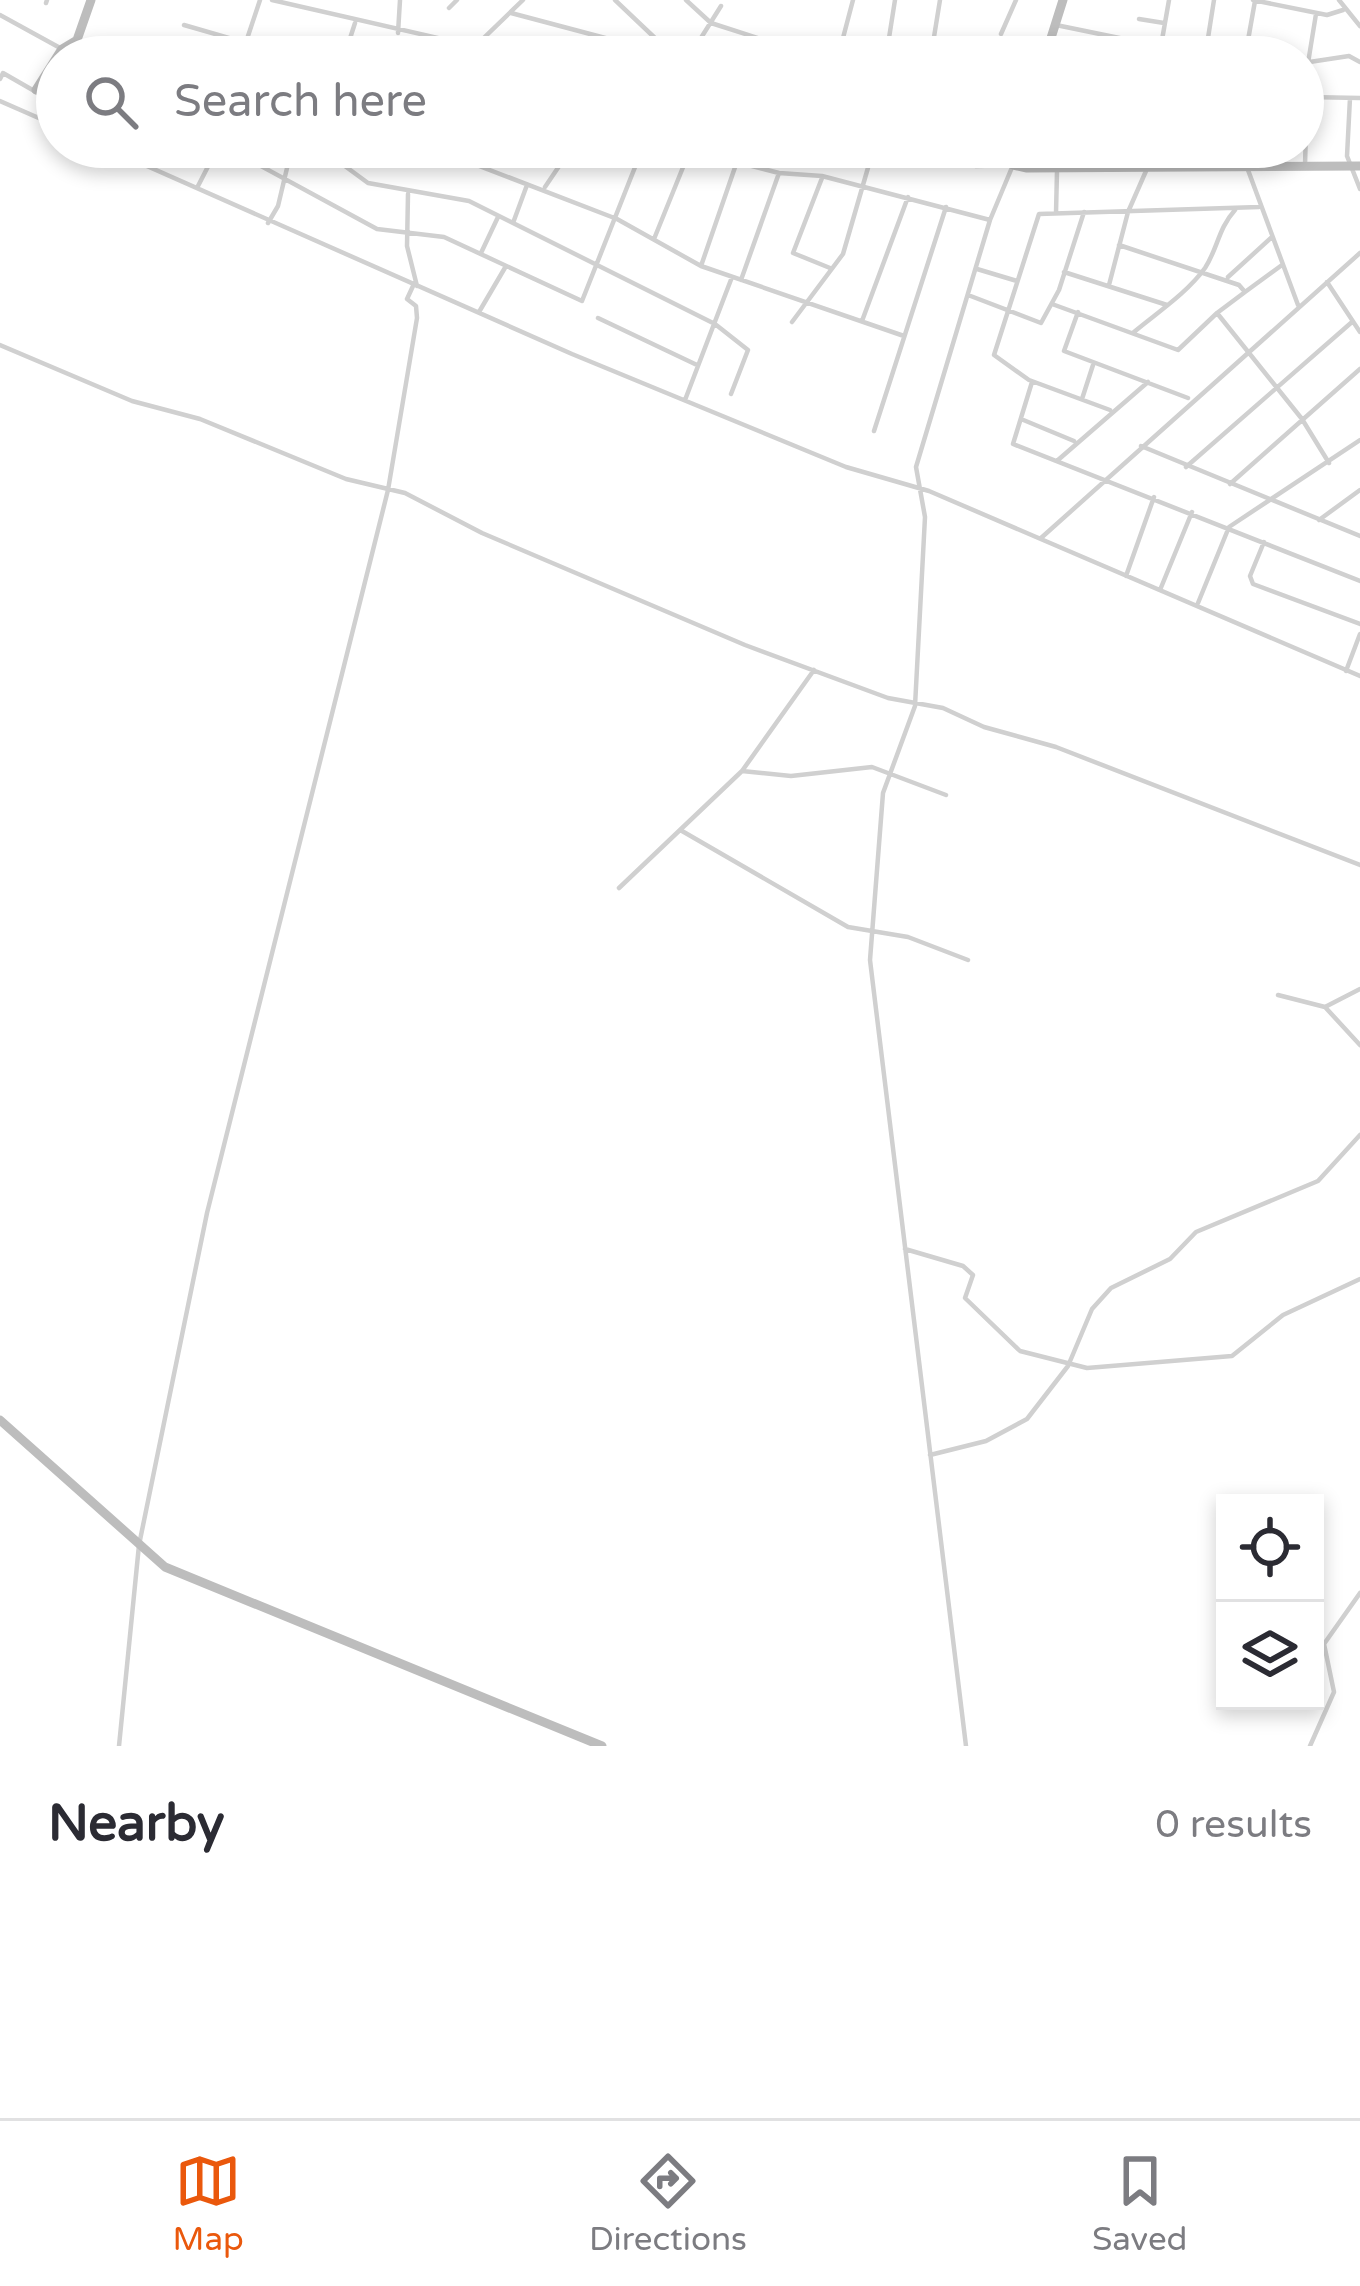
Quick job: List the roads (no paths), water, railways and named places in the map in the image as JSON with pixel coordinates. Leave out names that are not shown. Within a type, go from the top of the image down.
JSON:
[{"type":"street","points":[[78,36],[91,0]]},
{"type":"street","points":[[247,36],[260,0]]},
{"type":"street","points":[[272,0],[411,36]]},
{"type":"street","points":[[398,33],[400,0]]},
{"type":"street","points":[[449,8],[458,0]]},
{"type":"street","points":[[487,36],[523,0]]},
{"type":"street","points":[[615,0],[653,36]]},
{"type":"street","points":[[686,0],[711,22],[748,36]]},
{"type":"street","points":[[844,36],[853,0]]},
{"type":"street","points":[[889,36],[895,0]]},
{"type":"street","points":[[934,36],[940,0]]},
{"type":"street","points":[[1001,34],[1016,0]]},
{"type":"street","points":[[1053,36],[1063,0]]},
{"type":"street","points":[[1163,36],[1169,0]]},
{"type":"street","points":[[1210,36],[1214,0]]},
{"type":"street","points":[[1248,36],[1254,0],[1316,14],[1343,10]]},
{"type":"street","points":[[1339,0],[1359,24]]},
{"type":"street","points":[[702,36],[722,6]]},
{"type":"street","points":[[511,13],[598,36]]},
{"type":"street","points":[[1311,36],[1316,14]]},
{"type":"street","points":[[0,15],[38,36]]},
{"type":"street","points":[[1139,19],[1165,23]]},
{"type":"street","points":[[351,36],[355,23]]},
{"type":"street","points":[[184,25],[221,36]]},
{"type":"street","points":[[1057,25],[1110,36]]},
{"type":"street","points":[[1324,60],[1349,56],[1360,62]]},
{"type":"street","points":[[0,79],[3,73],[36,90]]},
{"type":"street","points":[[1324,97],[1360,98]]},
{"type":"street","points":[[1350,98],[1360,189]]},
{"type":"street","points":[[0,101],[36,117]]},
{"type":"street","points":[[1324,165],[1355,166]]},
{"type":"street","points":[[155,168],[268,223],[685,400],[846,467],[920,488],[1360,676]]},
{"type":"street","points":[[198,186],[209,168]]},
{"type":"street","points":[[261,168],[377,230],[444,237],[582,301],[635,168]]},
{"type":"street","points":[[268,223],[286,168]]},
{"type":"street","points":[[348,168],[368,183],[408,194],[469,201],[598,261],[715,324],[748,350],[731,394]]},
{"type":"street","points":[[544,189],[558,168]]},
{"type":"street","points":[[654,241],[683,168]]},
{"type":"street","points":[[701,266],[735,168]]},
{"type":"street","points":[[755,168],[822,176],[990,220]]},
{"type":"street","points":[[793,322],[844,254],[870,168]]},
{"type":"street","points":[[966,1746],[870,959],[883,793],[915,706],[925,520],[916,467],[990,220],[1011,168]]},
{"type":"street","points":[[1056,213],[1057,168]]},
{"type":"street","points":[[1108,285],[1141,168]]},
{"type":"street","points":[[1249,168],[1298,305]]},
{"type":"street","points":[[487,169],[616,219],[701,266],[904,336]]},
{"type":"street","points":[[741,280],[778,173]]},
{"type":"street","points":[[822,176],[793,253],[830,268]]},
{"type":"street","points":[[513,223],[527,184]]},
{"type":"street","points":[[119,1746],[139,1545],[207,1213],[388,490],[418,318],[416,306],[407,299],[415,286],[408,194]]},
{"type":"street","points":[[861,322],[908,197]]},
{"type":"street","points":[[874,431],[946,207]]},
{"type":"street","points":[[1110,410],[1033,381],[994,355],[1039,214],[1259,207]]},
{"type":"street","points":[[1132,334],[1201,273],[1217,232],[1235,210]]},
{"type":"street","points":[[968,295],[1041,323],[1084,212]]},
{"type":"street","points":[[481,253],[499,217]]},
{"type":"street","points":[[1228,278],[1272,236]]},
{"type":"street","points":[[1119,245],[1228,278],[1245,292]]},
{"type":"street","points":[[1041,538],[1191,399],[1360,253]]},
{"type":"street","points":[[1052,304],[1178,350],[1217,313],[1282,265]]},
{"type":"street","points":[[479,312],[506,266]]},
{"type":"street","points":[[976,268],[1017,281]]},
{"type":"street","points":[[1064,272],[1167,305]]},
{"type":"street","points":[[685,400],[732,277]]},
{"type":"street","points":[[1327,281],[1360,332]]},
{"type":"street","points":[[1078,312],[1064,351],[1191,399]]},
{"type":"street","points":[[1217,313],[1302,418],[1329,463]]},
{"type":"street","points":[[598,318],[697,365]]},
{"type":"street","points":[[1186,467],[1352,322]]},
{"type":"street","points":[[0,345],[132,401],[200,419],[329,473],[388,490],[745,645],[915,706],[943,708],[1056,747],[1360,866]]},
{"type":"street","points":[[1082,400],[1094,365]]},
{"type":"street","points":[[1230,484],[1360,369]]},
{"type":"street","points":[[1033,381],[1012,444],[1360,581]]},
{"type":"street","points":[[1057,461],[1074,441],[1148,382]]},
{"type":"street","points":[[1021,419],[1074,441]]},
{"type":"street","points":[[1197,605],[1229,527],[1360,440]]},
{"type":"street","points":[[1141,446],[1360,536]]},
{"type":"street","points":[[1319,520],[1360,490]]},
{"type":"street","points":[[1126,576],[1154,497]]},
{"type":"street","points":[[1160,591],[1192,512]]},
{"type":"street","points":[[1264,542],[1250,576],[1253,584],[1360,624]]},
{"type":"street","points":[[1346,671],[1360,634]]},
{"type":"street","points":[[619,888],[742,771],[814,670]]},
{"type":"street","points":[[742,771],[791,776],[872,767],[946,795]]},
{"type":"street","points":[[682,831],[848,928],[908,937],[968,960]]},
{"type":"street","points":[[1324,1007],[1360,989]]},
{"type":"street","points":[[1277,995],[1324,1007],[1360,1045]]},
{"type":"street","points":[[930,1455],[1015,1427],[1068,1366],[1093,1309],[1112,1288],[1170,1259],[1196,1232],[1218,1227],[1318,1181],[1360,1136]]},
{"type":"street","points":[[905,1249],[963,1266],[973,1275],[965,1298],[970,1307],[1006,1342],[1068,1366],[1232,1356],[1283,1315],[1360,1279]]},
{"type":"street","points":[[0,1420],[139,1545],[189,1579],[602,1746]]},
{"type":"street","points":[[1310,1746],[1334,1692],[1324,1644],[1360,1593]]}]
